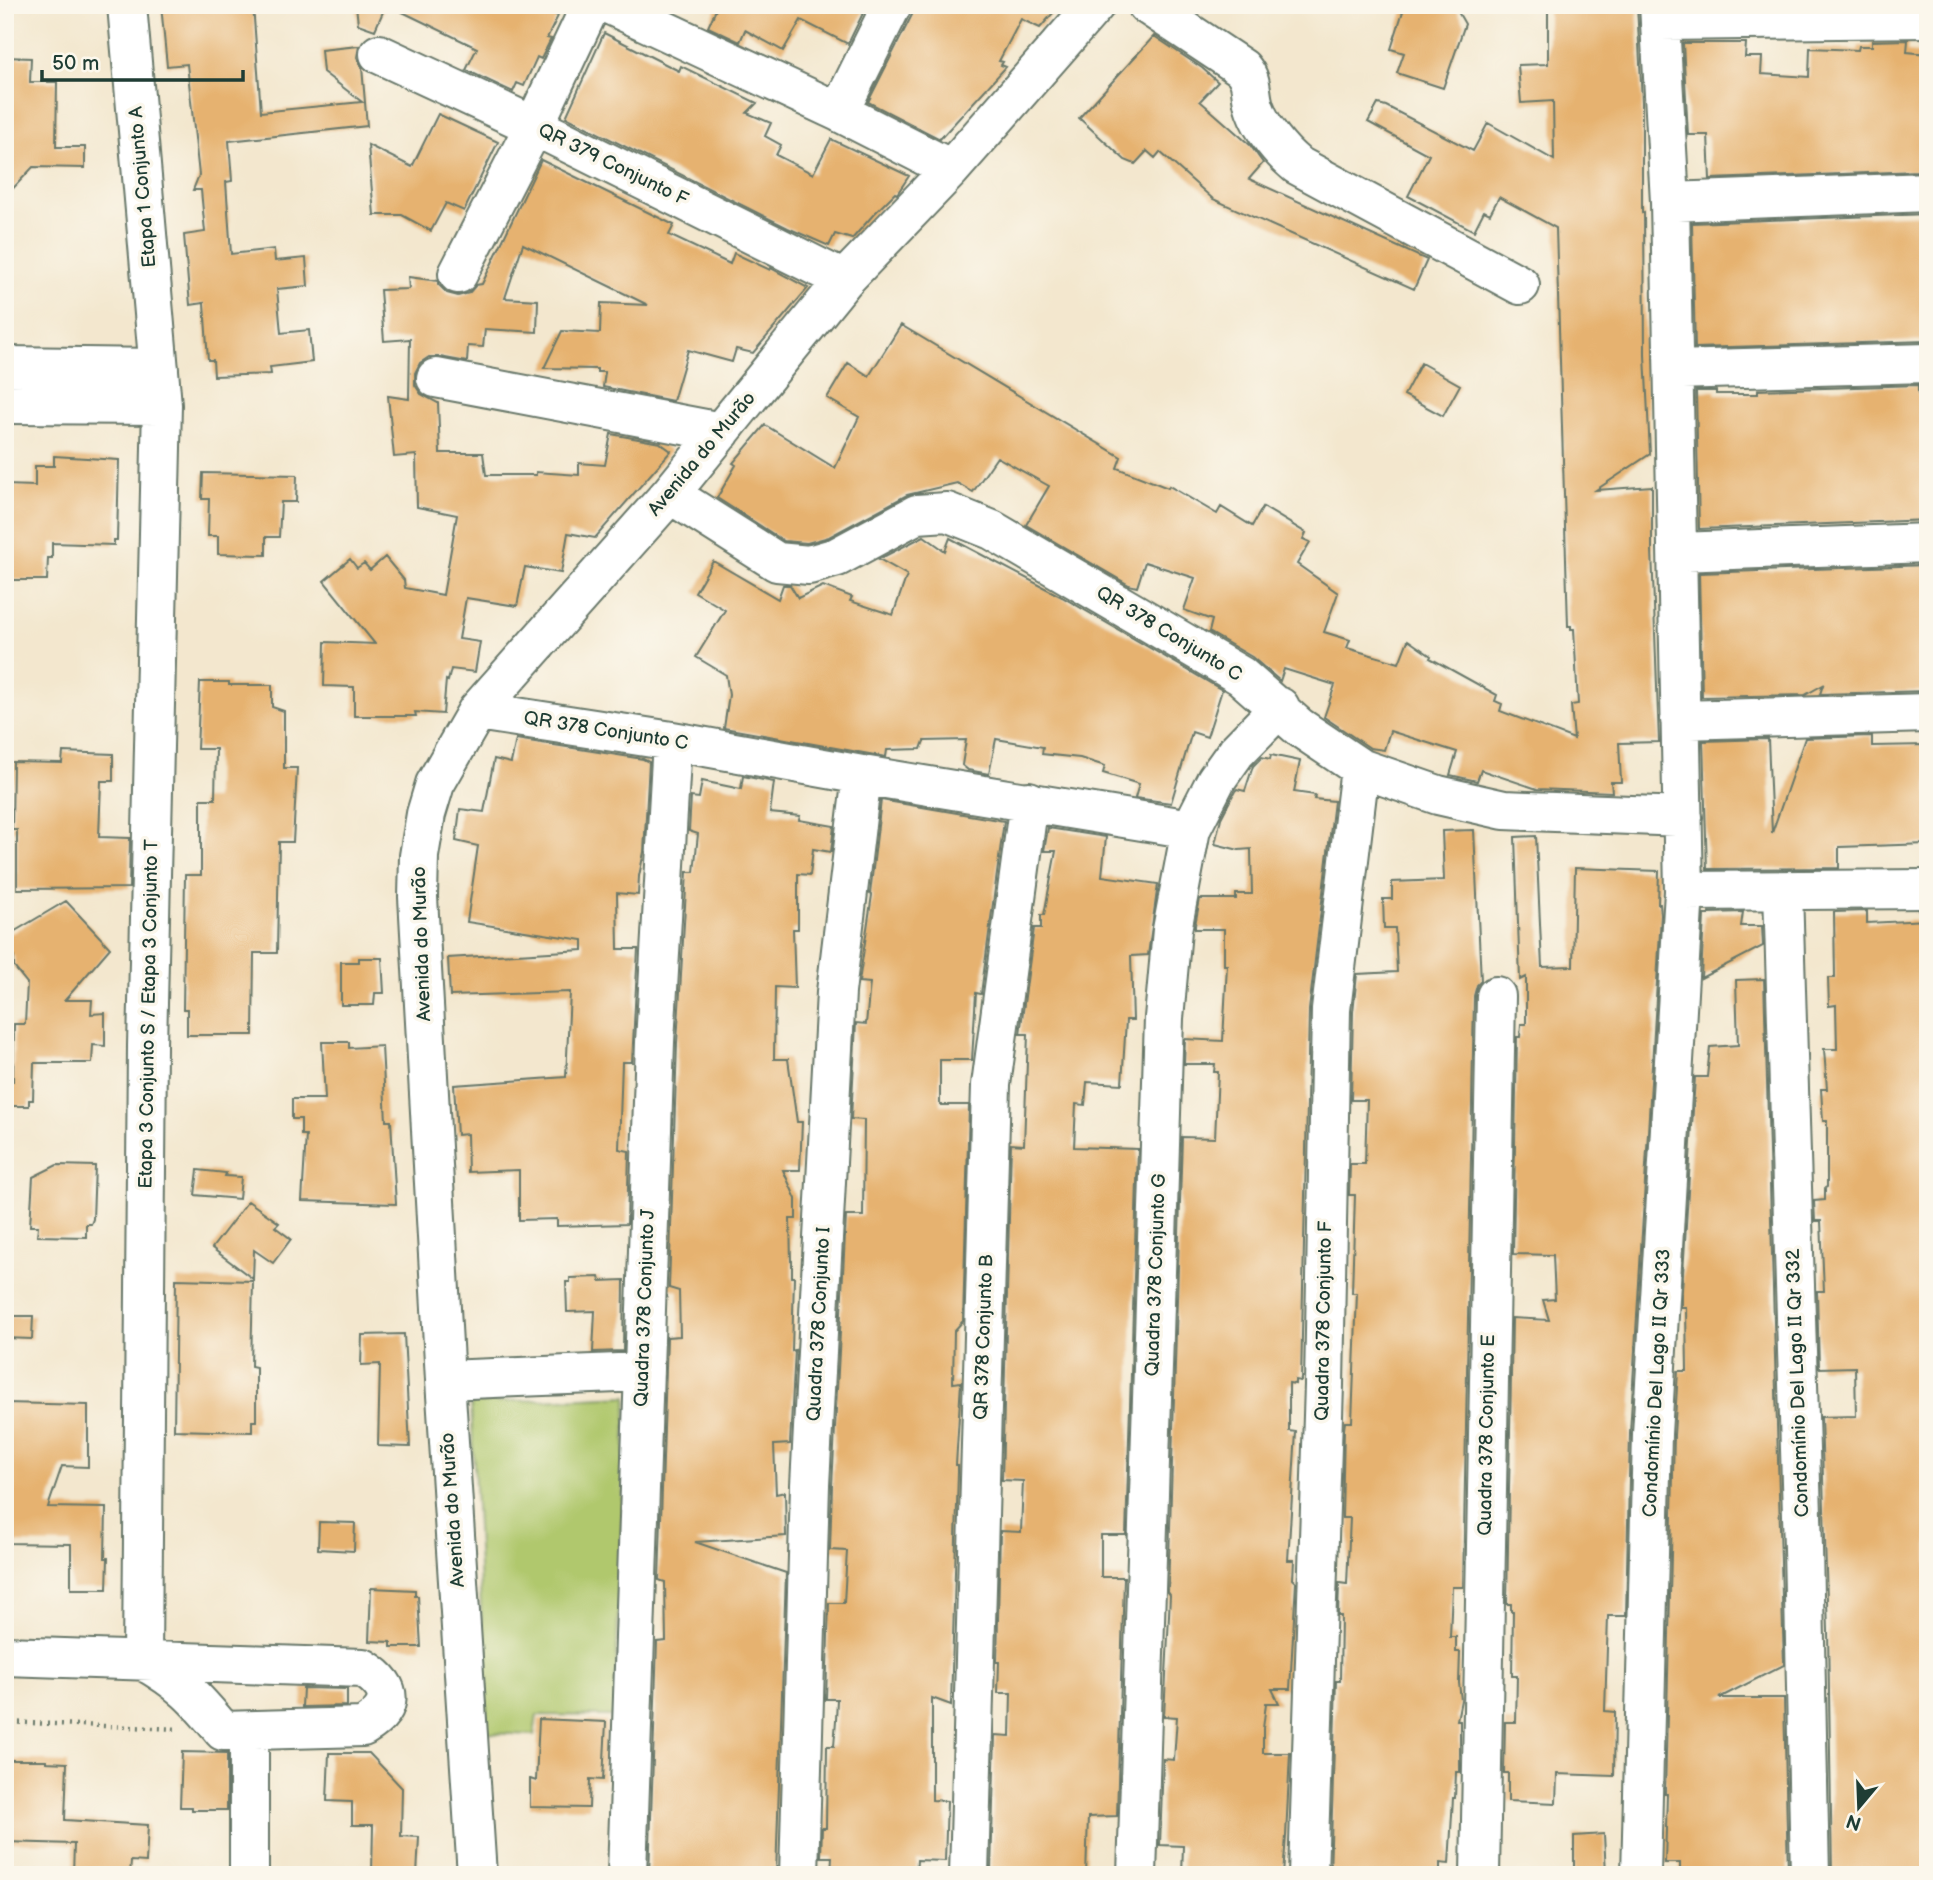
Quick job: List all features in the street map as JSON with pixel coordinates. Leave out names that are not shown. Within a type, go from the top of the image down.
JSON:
[{"type":"street","name":"Etapa 1 Conjunto A","points":[[127,5],[159,368]]},
{"type":"street","points":[[458,274],[534,126],[591,5]]},
{"type":"street","points":[[610,5],[839,112],[951,169]]},
{"type":"street","points":[[839,112],[892,5]]},
{"type":"street","name":"Avenida do Murão","points":[[477,1875],[444,1380],[418,897],[419,856],[426,814],[435,783],[477,711],[670,495],[844,280],[951,169],[1095,5]]},
{"type":"street","points":[[1147,5],[1242,68],[1249,76],[1255,111],[1285,155],[1297,165],[1520,285]]},
{"type":"street","points":[[1660,13],[1928,18]]},
{"type":"street","name":"Condomínio Del Lago II Qr 333","points":[[1641,1875],[1652,1434],[1684,891],[1670,202],[1660,13]]},
{"type":"street","name":"QR 379 Conjunto F","points":[[379,54],[534,126],[844,280]]},
{"type":"street","points":[[1670,202],[1928,192]]},
{"type":"street","points":[[1674,370],[1928,363]]},
{"type":"street","points":[[5,366],[159,368]]},
{"type":"street","name":"Etapa 3 Conjunto S / Etapa 3 Conjunto T","points":[[142,1660],[147,1046],[162,405],[159,368]]},
{"type":"street","points":[[436,378],[721,432]]},
{"type":"street","points":[[5,404],[162,405]]},
{"type":"street","name":"QR 378 Conjunto C","points":[[670,495],[777,562],[809,565],[837,557],[917,514],[947,512],[962,516],[992,530],[1241,676],[1319,742],[1360,768],[1471,804],[1504,810],[1683,817]]},
{"type":"street","points":[[1678,552],[1928,543]]},
{"type":"street","name":"Quadra 378 Conjunto G","points":[[1137,1875],[1164,1018],[1172,930],[1191,829],[1216,780],[1236,752],[1280,707]]},
{"type":"street","name":"QR 378 Conjunto C","points":[[477,711],[672,741],[1191,829]]},
{"type":"street","points":[[1680,720],[1928,713]]},
{"type":"street","name":"Quadra 378 Conjunto J","points":[[626,1875],[655,1042],[672,741]]},
{"type":"street","name":"Quadra 378 Conjunto F","points":[[1308,1875],[1324,1385],[1331,1010],[1360,768]]},
{"type":"street","name":"Quadra 378 Conjunto I","points":[[799,1875],[810,1485],[835,1005],[862,775]]},
{"type":"street","name":"QR 378 Conjunto B","points":[[969,1875],[991,1085],[1029,801]]},
{"type":"street","points":[[1684,891],[1928,889]]},
{"type":"street","name":"Condomínio Del Lago II Qr 332","points":[[1783,891],[1810,1875]]},
{"type":"street","name":"Quadra 378 Conjunto E","points":[[1480,1875],[1496,996]]},
{"type":"street","points":[[444,1380],[643,1372]]},
{"type":"street","points":[[5,1656],[142,1660],[363,1668],[380,1679],[387,1698],[380,1717],[363,1727],[236,1731],[175,1679],[142,1660]]},
{"type":"street","points":[[236,1731],[249,1875]]},
{"type":"path","points":[[5,1722],[236,1731]]},
{"type":"green space","points":[[627,1396],[614,1716],[537,1715],[534,1735],[487,1733],[471,1403]]},
{"type":"building","points":[[161,5],[253,5],[261,112],[362,102],[323,72],[321,50],[359,46],[357,57],[362,67],[367,126],[229,141],[232,181],[226,182],[231,254],[274,249],[275,261],[306,258],[308,286],[277,289],[281,333],[309,330],[312,362],[270,367],[271,374],[214,376],[213,360],[208,360],[204,303],[190,305],[184,235],[205,232],[201,190],[193,190],[199,175],[187,64],[167,66]]},
{"type":"building","points":[[356,5],[386,5],[375,30],[358,24]]},
{"type":"building","points":[[388,5],[536,5],[558,16],[547,38],[551,39],[541,59],[537,57],[524,86],[517,83],[513,92],[466,70],[477,48]]},
{"type":"building","points":[[718,5],[867,5],[848,44],[801,20],[783,51],[745,30],[740,42],[708,27]]},
{"type":"building","points":[[914,5],[1060,5],[1040,28],[1021,19],[999,61],[1006,67],[940,139],[868,102],[912,15]]},
{"type":"building","points":[[1405,5],[1454,5],[1465,24],[1443,88],[1397,73],[1404,53],[1391,49]]},
{"type":"building","points":[[1548,5],[1637,5],[1642,102],[1645,355],[1650,454],[1596,490],[1652,486],[1659,742],[1619,743],[1621,782],[1611,782],[1612,792],[1537,789],[1481,770],[1477,781],[1450,775],[1457,752],[1390,731],[1384,750],[1370,748],[1324,717],[1335,685],[1284,669],[1280,681],[1252,657],[1209,632],[1212,620],[1184,610],[1195,578],[1145,562],[1137,587],[1129,585],[1026,525],[1049,486],[997,457],[973,492],[957,483],[907,495],[829,537],[807,543],[784,541],[717,498],[736,465],[733,463],[765,425],[835,468],[859,417],[827,398],[848,363],[869,376],[901,325],[1121,457],[1117,468],[1168,488],[1169,486],[1217,514],[1221,507],[1252,526],[1263,507],[1306,533],[1303,539],[1310,542],[1297,564],[1338,593],[1324,632],[1350,640],[1347,648],[1399,663],[1408,640],[1431,656],[1430,658],[1497,695],[1495,701],[1502,704],[1500,711],[1574,739],[1571,705],[1578,704],[1574,629],[1568,626],[1556,228],[1499,197],[1490,214],[1484,211],[1474,231],[1408,196],[1429,155],[1368,122],[1378,104],[1386,106],[1473,151],[1488,123],[1554,160],[1553,101],[1521,103],[1518,65],[1548,64]]},
{"type":"building","points":[[604,33],[679,71],[681,66],[757,103],[747,113],[771,123],[765,136],[781,145],[776,155],[813,174],[831,139],[909,176],[897,194],[874,214],[852,239],[835,234],[829,246],[788,228],[566,117]]},
{"type":"building","points":[[1154,36],[1218,82],[1200,101],[1250,145],[1263,163],[1249,179],[1427,260],[1414,289],[1213,199],[1160,152],[1155,158],[1147,151],[1135,164],[1125,160],[1079,118]]},
{"type":"building","points":[[1908,40],[1907,52],[1928,54],[1928,151],[1920,151],[1918,171],[1710,179],[1708,135],[1688,135],[1683,43],[1746,43],[1745,57],[1762,57],[1761,74],[1809,77],[1810,48],[1858,50],[1859,46],[1872,46],[1872,41]]},
{"type":"building","points":[[5,57],[31,58],[30,82],[57,82],[56,147],[85,147],[85,168],[33,167],[5,197]]},
{"type":"building","points":[[438,114],[498,142],[464,211],[446,203],[431,231],[402,215],[374,215],[368,145],[412,167]]},
{"type":"building","points":[[541,160],[674,225],[669,235],[730,264],[734,253],[770,270],[771,268],[808,288],[753,353],[736,349],[732,362],[688,350],[673,401],[603,387],[605,372],[597,372],[597,369],[544,368],[562,331],[600,333],[601,303],[648,305],[523,244],[505,298],[538,300],[537,332],[485,329],[483,347],[468,346],[467,362],[429,357],[420,363],[415,373],[415,385],[421,394],[438,403],[440,453],[483,453],[486,475],[536,475],[536,472],[579,475],[579,463],[605,465],[611,434],[660,443],[671,451],[595,538],[568,533],[561,573],[525,567],[517,606],[466,598],[459,639],[480,642],[475,672],[451,669],[448,681],[446,680],[443,714],[415,712],[416,716],[354,716],[354,687],[324,686],[325,642],[375,644],[324,581],[350,559],[357,568],[364,563],[370,570],[385,557],[404,580],[405,588],[443,595],[457,515],[417,507],[416,455],[394,457],[388,396],[409,399],[410,339],[384,341],[380,290],[409,289],[408,277],[438,281],[447,293],[458,296],[469,293],[476,285],[482,284]]},
{"type":"building","points":[[1928,214],[1928,341],[1695,348],[1692,223]]},
{"type":"building","points":[[1421,363],[1460,385],[1443,416],[1404,395]]},
{"type":"building","points":[[1918,385],[1918,394],[1928,393],[1928,520],[1699,529],[1696,391],[1758,394],[1758,390]]},
{"type":"building","points":[[54,456],[119,460],[117,540],[114,540],[114,545],[52,543],[47,580],[5,580],[5,485],[35,486],[35,466],[54,466]]},
{"type":"building","points":[[203,473],[297,475],[296,502],[281,502],[279,537],[266,537],[266,555],[218,554],[218,536],[208,536],[209,499],[202,499]]},
{"type":"building","points":[[924,536],[945,551],[950,538],[1062,597],[1222,690],[1207,737],[1192,732],[1171,803],[1135,798],[1139,784],[1103,773],[1105,766],[1080,758],[1042,754],[1043,747],[996,739],[989,774],[968,770],[962,765],[966,740],[924,741],[921,749],[887,750],[886,757],[724,728],[729,695],[726,675],[696,657],[725,610],[695,592],[713,561],[778,599],[783,585],[790,585],[798,598],[823,586],[852,597],[850,601],[893,615],[907,575],[879,559]]},
{"type":"building","points":[[1928,565],[1928,691],[1820,694],[1823,685],[1805,695],[1702,697],[1699,573]]},
{"type":"building","points":[[200,682],[272,685],[272,707],[284,711],[284,768],[297,768],[293,842],[279,842],[277,953],[254,953],[253,1035],[187,1035],[187,1009],[183,1009],[185,875],[201,875],[201,799],[215,799],[216,749],[197,749]]},
{"type":"building","points":[[1872,736],[1872,746],[1928,745],[1928,844],[1839,847],[1839,868],[1707,869],[1703,741],[1768,739],[1772,833],[1805,738]]},
{"type":"building","points":[[516,739],[649,762],[644,852],[638,895],[617,893],[618,949],[638,949],[632,1062],[622,1062],[619,1149],[629,1151],[627,1224],[557,1226],[557,1219],[519,1220],[519,1170],[468,1172],[467,1134],[457,1135],[454,1085],[566,1077],[570,992],[450,996],[448,958],[583,950],[583,940],[467,922],[478,846],[456,841],[460,809],[484,812],[494,759],[511,763]]},
{"type":"building","points":[[63,752],[113,754],[113,781],[101,781],[99,837],[130,838],[129,888],[17,889],[17,830],[12,830],[13,762],[62,763]]},
{"type":"building","points":[[1271,755],[1300,761],[1294,792],[1315,795],[1314,799],[1334,801],[1309,1010],[1301,1381],[1289,1383],[1289,1431],[1296,1432],[1288,1560],[1294,1560],[1293,1579],[1296,1582],[1290,1689],[1272,1689],[1279,1703],[1266,1703],[1263,1729],[1263,1753],[1290,1753],[1283,1875],[1182,1875],[1183,1846],[1160,1845],[1163,1759],[1174,1760],[1177,1717],[1164,1716],[1170,1595],[1182,1137],[1215,1138],[1218,1072],[1214,1072],[1215,1064],[1184,1064],[1185,1039],[1223,1041],[1227,965],[1224,965],[1224,929],[1195,929],[1195,925],[1200,899],[1236,899],[1236,894],[1252,894],[1251,849],[1239,850],[1215,844],[1221,818],[1235,791],[1245,791],[1253,766],[1262,757],[1270,759]]},
{"type":"building","points":[[743,776],[774,782],[770,813],[800,816],[799,820],[834,826],[831,852],[813,849],[810,875],[798,874],[798,929],[793,929],[795,988],[775,987],[774,1059],[788,1059],[797,1122],[802,1122],[800,1170],[783,1170],[796,1199],[796,1219],[790,1219],[794,1277],[792,1351],[795,1350],[790,1444],[774,1445],[776,1494],[785,1492],[786,1536],[695,1542],[786,1573],[776,1875],[649,1875],[657,1642],[666,1641],[665,1582],[659,1580],[667,1337],[680,1336],[679,1291],[669,1288],[677,1043],[687,872],[694,872],[698,834],[689,831],[691,797],[699,798],[702,781],[741,789]]},
{"type":"building","points":[[881,800],[1004,821],[981,994],[976,993],[972,1060],[940,1060],[940,1105],[969,1105],[963,1321],[954,1331],[953,1383],[961,1382],[956,1465],[958,1472],[951,1705],[932,1698],[932,1800],[947,1801],[945,1861],[917,1860],[916,1875],[831,1875],[832,1857],[821,1857],[822,1828],[826,1828],[827,1746],[834,1746],[837,1699],[826,1699],[829,1603],[844,1603],[847,1551],[830,1550],[832,1486],[846,1216],[863,1216],[864,1120],[851,1119],[856,1023],[866,1024],[870,983],[859,982],[872,895]]},
{"type":"building","points":[[1048,828],[1106,837],[1102,876],[1158,884],[1148,955],[1131,956],[1133,1020],[1126,1020],[1122,1084],[1087,1082],[1085,1105],[1076,1104],[1074,1147],[1138,1149],[1126,1535],[1101,1535],[1101,1577],[1124,1577],[1117,1816],[1088,1817],[1086,1875],[1003,1875],[1003,1872],[991,1871],[995,1735],[1010,1736],[1011,1693],[998,1693],[1000,1531],[1021,1532],[1023,1481],[1002,1480],[1011,1144],[1024,1145],[1028,1034],[1020,1034],[1034,928],[1041,928],[1041,915],[1044,915],[1056,851],[1044,851]]},
{"type":"building","points":[[1474,830],[1481,981],[1474,996],[1463,1587],[1452,1587],[1450,1637],[1456,1637],[1456,1652],[1460,1652],[1461,1700],[1457,1720],[1460,1720],[1460,1772],[1456,1772],[1449,1864],[1440,1863],[1440,1875],[1330,1875],[1336,1681],[1340,1681],[1339,1583],[1347,1584],[1350,1518],[1342,1518],[1344,1429],[1345,1422],[1352,1422],[1357,1293],[1352,1293],[1355,1195],[1349,1195],[1350,1164],[1365,1164],[1367,1100],[1351,1100],[1353,1012],[1357,974],[1397,972],[1395,928],[1384,928],[1383,899],[1392,899],[1392,882],[1444,880],[1442,831]]},
{"type":"building","points":[[1536,836],[1542,967],[1573,966],[1575,868],[1659,871],[1658,904],[1661,915],[1630,1433],[1626,1616],[1608,1616],[1605,1711],[1615,1712],[1614,1776],[1557,1774],[1556,1803],[1508,1801],[1508,1773],[1504,1773],[1505,1722],[1516,1722],[1517,1676],[1512,1676],[1513,1611],[1511,1604],[1507,1604],[1512,1318],[1549,1320],[1543,1300],[1555,1299],[1553,1255],[1513,1254],[1517,1037],[1520,1037],[1521,1024],[1526,1024],[1526,977],[1520,980],[1515,837]]},
{"type":"building","points":[[66,901],[110,948],[65,1000],[92,1000],[91,1014],[105,1013],[105,1046],[93,1045],[92,1063],[34,1063],[33,1100],[29,1100],[29,1106],[5,1106],[5,1081],[13,1081],[14,1024],[25,1024],[27,983],[14,967],[14,956],[5,953],[5,937]]},
{"type":"building","points":[[1867,911],[1867,923],[1928,920],[1928,1875],[1832,1875],[1821,1417],[1856,1416],[1855,1367],[1819,1368],[1817,1291],[1824,1291],[1821,1221],[1815,1221],[1814,1201],[1825,1200],[1827,1187],[1827,1121],[1823,1121],[1821,1089],[1827,1089],[1824,1049],[1837,1049],[1836,1005],[1829,1006],[1828,978],[1835,978],[1834,912]]},
{"type":"building","points":[[1743,912],[1741,926],[1762,926],[1763,946],[1701,978],[1704,915]]},
{"type":"building","points":[[359,958],[382,958],[384,993],[375,993],[374,1005],[341,1005],[341,962],[359,962]]},
{"type":"building","points":[[1764,979],[1784,1665],[1719,1698],[1784,1698],[1788,1875],[1680,1875],[1680,1863],[1665,1863],[1665,1794],[1674,1435],[1678,1371],[1687,1371],[1686,1307],[1681,1307],[1695,1077],[1707,1077],[1710,1047],[1738,1045],[1736,980]]},
{"type":"building","points":[[322,1042],[349,1042],[349,1048],[382,1046],[386,1121],[391,1121],[396,1204],[302,1201],[306,1135],[301,1135],[301,1119],[292,1119],[292,1099],[325,1099]]},
{"type":"building","points":[[57,1165],[95,1166],[93,1219],[91,1224],[86,1224],[86,1237],[37,1236],[38,1226],[30,1226],[33,1177]]},
{"type":"building","points":[[198,1170],[241,1177],[239,1199],[195,1195]]},
{"type":"building","points":[[248,1201],[279,1223],[275,1227],[291,1239],[273,1263],[254,1250],[253,1279],[212,1248]]},
{"type":"building","points":[[599,1277],[600,1281],[624,1280],[623,1351],[593,1352],[595,1311],[567,1312],[566,1282],[570,1282],[570,1278]]},
{"type":"building","points":[[176,1279],[253,1281],[251,1366],[256,1367],[256,1421],[252,1421],[252,1432],[174,1430]]},
{"type":"building","points":[[5,1316],[33,1316],[32,1339],[5,1338]]},
{"type":"building","points":[[404,1334],[410,1447],[378,1446],[380,1364],[361,1365],[362,1335]]},
{"type":"building","points":[[5,1403],[88,1405],[88,1467],[62,1466],[48,1507],[106,1508],[107,1589],[71,1589],[71,1544],[5,1543]]},
{"type":"building","points":[[319,1522],[355,1523],[354,1551],[318,1549]]},
{"type":"building","points":[[371,1588],[415,1590],[415,1596],[418,1596],[421,1647],[391,1647],[391,1642],[369,1641]]},
{"type":"building","points":[[303,1688],[347,1689],[347,1706],[302,1707]]},
{"type":"building","points":[[539,1719],[606,1722],[603,1780],[590,1779],[589,1808],[530,1807],[530,1779],[536,1781]]},
{"type":"building","points":[[182,1752],[227,1753],[227,1810],[192,1810],[192,1807],[180,1807]]},
{"type":"building","points":[[329,1753],[369,1753],[402,1788],[401,1836],[419,1837],[417,1875],[372,1875],[373,1825],[352,1825],[352,1802],[327,1801]]},
{"type":"building","points":[[5,1760],[67,1763],[65,1820],[148,1825],[146,1862],[131,1861],[130,1875],[73,1875],[74,1844],[5,1842]]},
{"type":"building","points":[[1604,1834],[1606,1875],[1574,1875],[1574,1836]]}]
